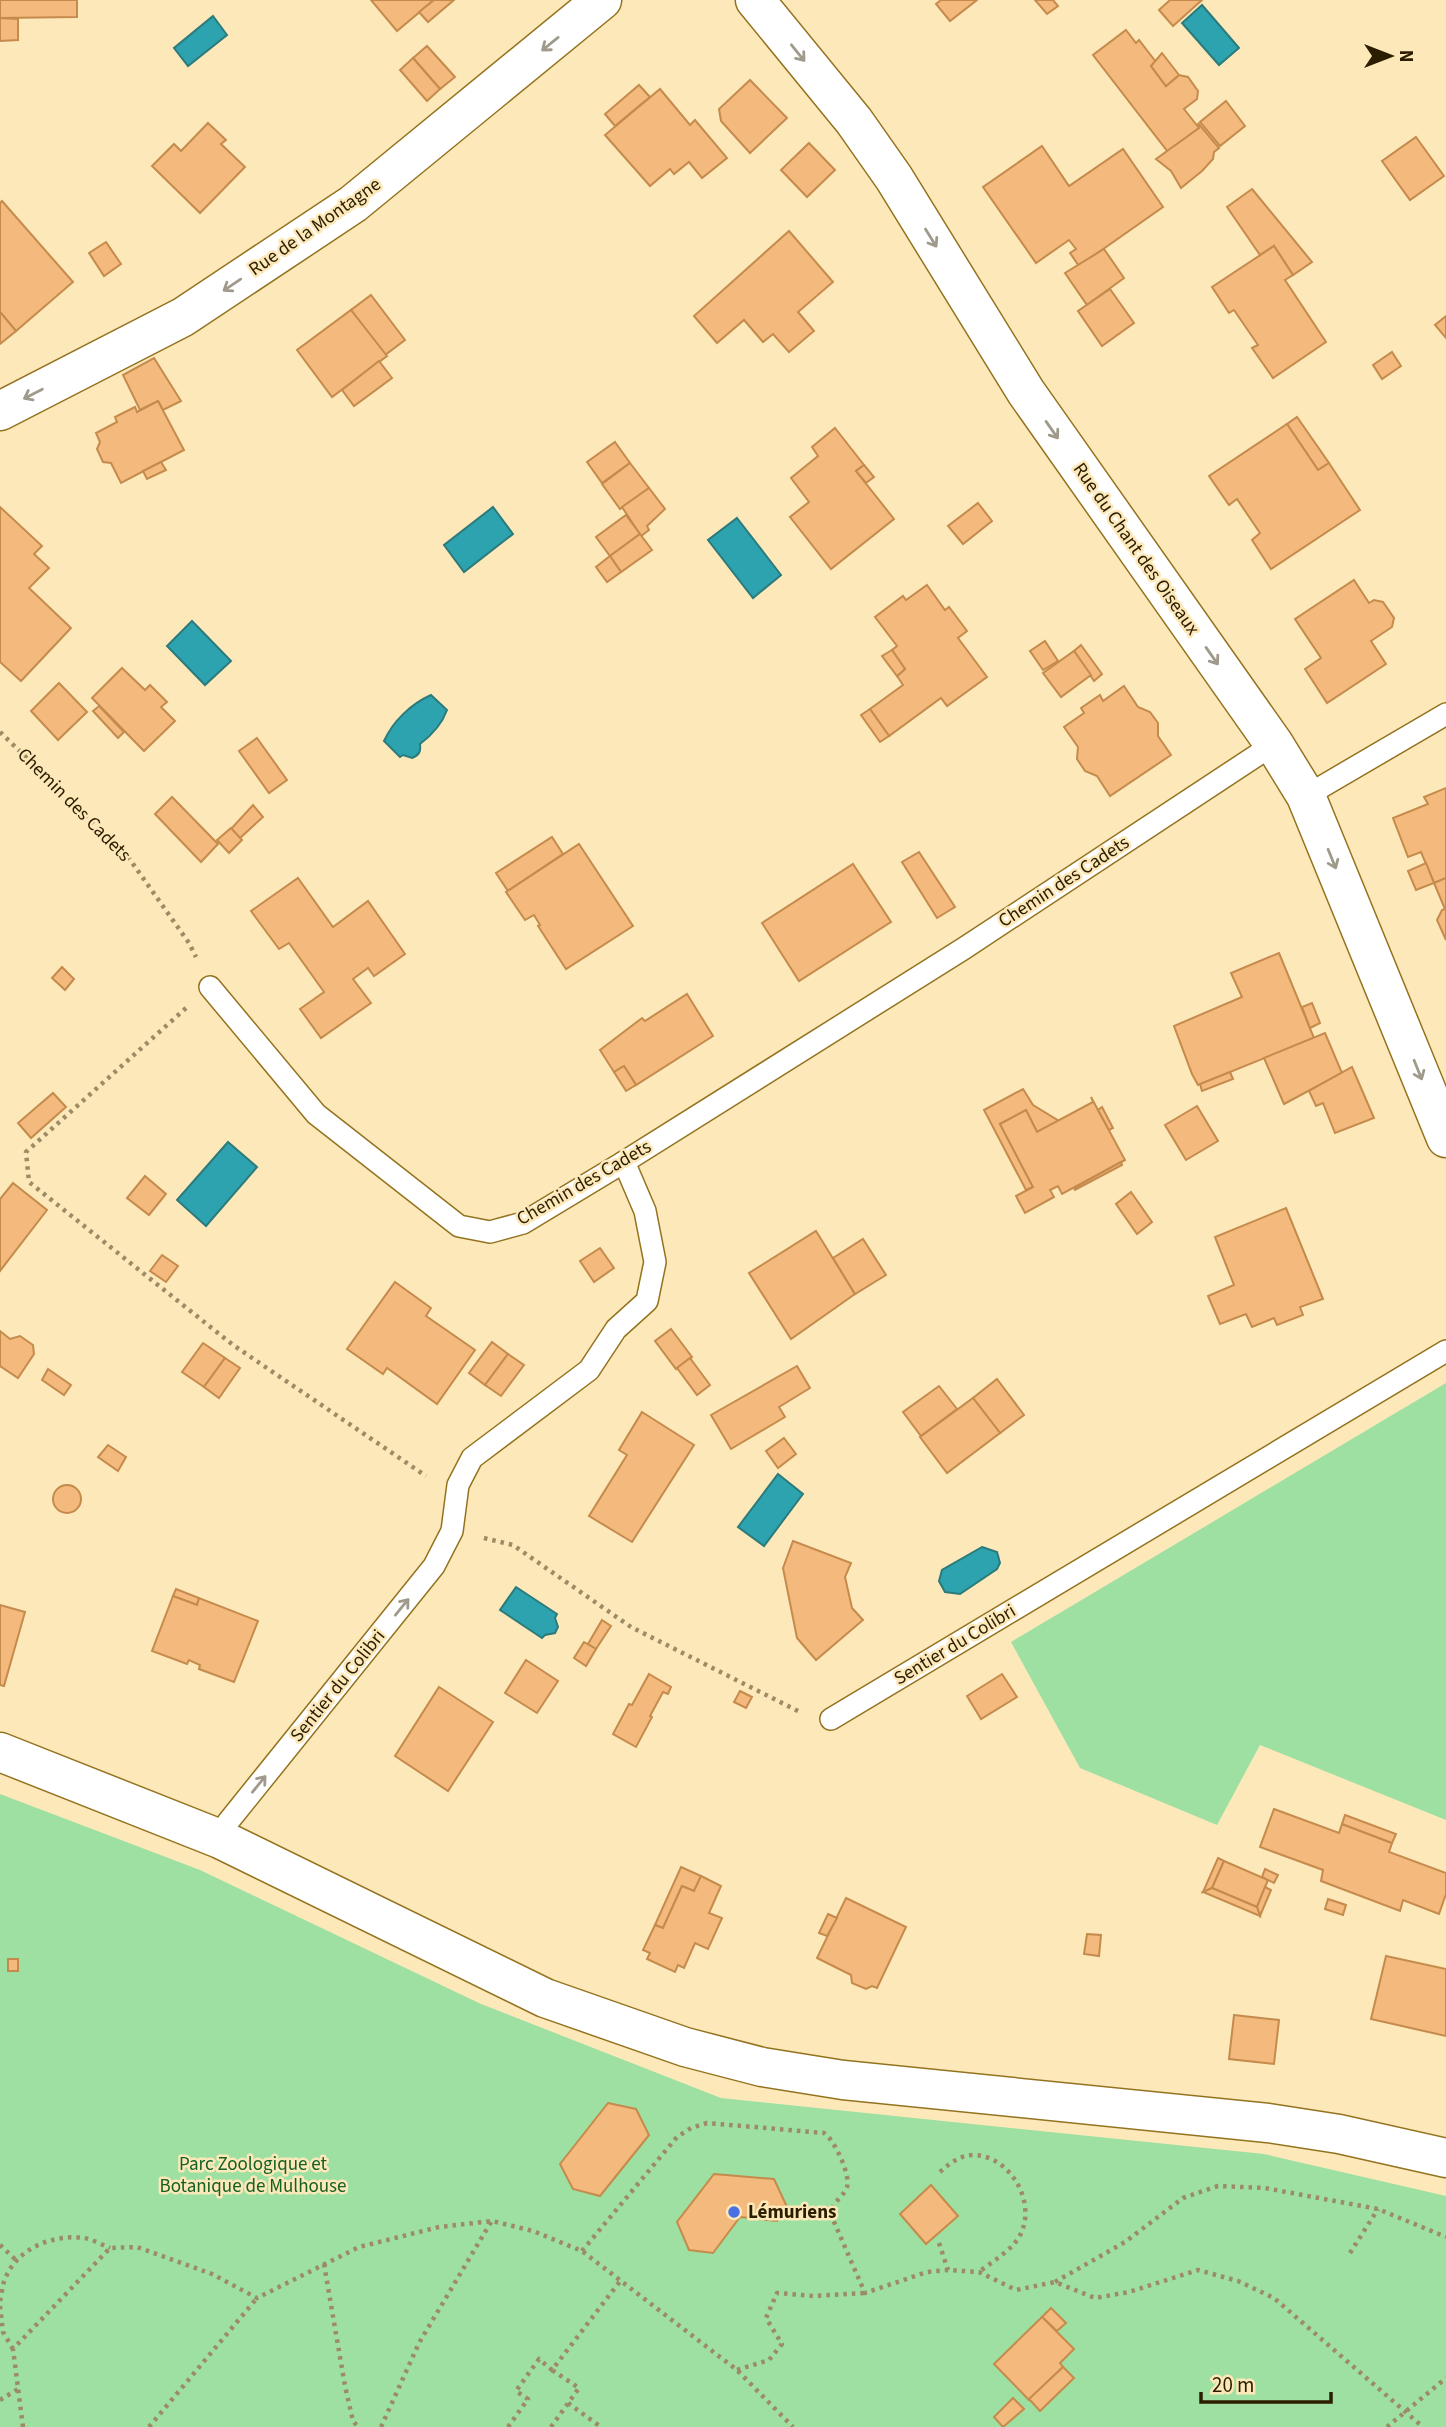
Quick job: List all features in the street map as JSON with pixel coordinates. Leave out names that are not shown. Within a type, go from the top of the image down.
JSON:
[{"type":"street","name":"Rue de la Montagne","points":[[0,411],[183,317],[353,204],[602,0]]},
{"type":"street","name":"Rue du Chant des Oiseaux","points":[[755,0],[854,121],[886,166],[1026,392],[1273,744],[1306,796],[1446,1138]]},
{"type":"street","points":[[0,1752],[220,1839],[545,1998],[643,2034],[762,2067],[843,2080],[1268,2123],[1339,2134],[1446,2158]]},
{"type":"lane","points":[[1306,796],[1446,714]]},
{"type":"lane","name":"Chemin des Cadets","points":[[210,987],[316,1114],[459,1226],[490,1231],[523,1223],[624,1162],[963,948],[1273,744]]},
{"type":"lane","name":"Sentier du Colibri","points":[[220,1839],[228,1822],[434,1566],[453,1531],[458,1485],[472,1458],[589,1370],[616,1329],[648,1301],[655,1262],[645,1211],[624,1162]]},
{"type":"lane","name":"Sentier du Colibri","points":[[831,1719],[1446,1352]]},
{"type":"path","name":"Chemin des Cadets","points":[[0,732],[126,854],[190,943],[210,987]]},
{"type":"path","points":[[210,987],[26,1152],[29,1182],[233,1345],[425,1476],[458,1485]]},
{"type":"path","points":[[453,1531],[513,1545],[631,1627],[821,1722],[831,1719]]},
{"type":"path","points":[[582,2251],[677,2137],[691,2128],[707,2123],[824,2133],[831,2138],[847,2176],[847,2187],[831,2207],[831,2215],[865,2293]]},
{"type":"path","points":[[940,2172],[955,2159],[974,2155],[992,2160],[1010,2172],[1020,2186],[1026,2214],[1023,2230],[1014,2245],[979,2272]]},
{"type":"path","points":[[737,2370],[769,2360],[782,2344],[766,2318],[777,2293],[814,2296],[865,2293],[927,2272],[948,2270],[979,2272],[1016,2290],[1055,2282],[1125,2242],[1183,2198],[1219,2186],[1265,2188],[1378,2209],[1446,2237]]},
{"type":"path","points":[[1350,2253],[1378,2209]]},
{"type":"path","points":[[381,2427],[419,2343],[492,2221]]},
{"type":"path","points":[[149,2427],[257,2298],[359,2247],[439,2227],[492,2221],[533,2231],[582,2251],[737,2370],[793,2427]]},
{"type":"path","points":[[23,2427],[13,2349],[3,2332],[0,2303],[5,2277],[28,2250],[50,2239],[86,2238],[110,2248],[136,2247],[212,2274],[257,2298]]},
{"type":"path","points":[[939,2243],[948,2270]]},
{"type":"path","points":[[0,2245],[17,2261]]},
{"type":"path","points":[[13,2349],[110,2248]]},
{"type":"path","points":[[324,2263],[345,2386],[353,2421],[358,2427]]},
{"type":"path","points":[[1055,2282],[1095,2298],[1129,2292],[1198,2270],[1238,2281],[1273,2298],[1423,2427]]},
{"type":"path","points":[[552,2370],[621,2280]]},
{"type":"path","points":[[508,2427],[528,2399],[516,2391],[539,2359],[579,2388],[551,2427]]},
{"type":"path","points":[[1388,2427],[1446,2378]]},
{"type":"path","points":[[0,2400],[18,2389]]},
{"type":"path","points":[[568,2403],[601,2427]]},
{"type":"green space","points":[[1446,1383],[1446,1820],[1260,1745],[1217,1825],[1080,1768],[1011,1642]]},
{"type":"green space","name":"Parc Zoologique et Botanique de Mulhouse","points":[[0,1794],[200,1870],[481,2004],[721,2098],[1264,2154],[1446,2196],[1446,2427],[0,2427]]},
{"type":"water","points":[[1202,5],[1239,48],[1219,65],[1182,23]]},
{"type":"water","points":[[213,16],[227,35],[188,66],[174,48]]},
{"type":"water","points":[[493,507],[513,534],[464,572],[444,545]]},
{"type":"water","points":[[737,518],[781,575],[753,598],[708,540]]},
{"type":"water","points":[[192,621],[231,661],[205,685],[167,646]]},
{"type":"water","points":[[431,695],[447,710],[445,715],[436,729],[420,744],[418,754],[412,758],[403,755],[400,757],[384,741],[403,714]]},
{"type":"water","points":[[228,1142],[257,1167],[206,1226],[177,1200]]},
{"type":"water","points":[[778,1474],[803,1494],[764,1546],[738,1527]]},
{"type":"water","points":[[982,1547],[997,1552],[1000,1563],[997,1569],[960,1594],[945,1592],[939,1581],[942,1570]]},
{"type":"water","points":[[516,1587],[557,1614],[555,1618],[558,1627],[555,1633],[542,1638],[500,1610]]},
{"type":"building","points":[[0,0],[77,0],[77,17],[0,18]]},
{"type":"building","points":[[371,0],[434,0],[397,31]]},
{"type":"building","points":[[434,0],[454,0],[428,22],[419,12]]},
{"type":"building","points":[[941,0],[977,0],[950,21],[936,4]]},
{"type":"building","points":[[1035,0],[1053,0],[1058,6],[1047,14]]},
{"type":"building","points":[[1170,0],[1202,0],[1173,26],[1159,10]]},
{"type":"building","points":[[0,18],[18,19],[18,40],[0,41]]},
{"type":"building","points":[[1126,30],[1136,43],[1139,40],[1156,62],[1151,66],[1166,86],[1179,75],[1188,77],[1198,91],[1197,99],[1184,109],[1199,128],[1168,152],[1093,55]]},
{"type":"building","points":[[427,46],[455,77],[440,89],[413,58]]},
{"type":"building","points":[[1162,53],[1179,75],[1166,86],[1151,66]]},
{"type":"building","points":[[413,58],[440,89],[427,101],[400,70]]},
{"type":"building","points":[[750,80],[787,118],[750,153],[721,121],[719,109]]},
{"type":"building","points":[[639,85],[650,97],[615,126],[605,114]]},
{"type":"building","points":[[660,89],[690,125],[695,120],[727,158],[702,178],[689,162],[674,174],[670,169],[650,186],[605,135]]},
{"type":"building","points":[[1226,101],[1245,126],[1220,146],[1200,122]]},
{"type":"building","points":[[208,123],[226,140],[221,144],[245,167],[200,213],[152,166],[174,144],[181,151]]},
{"type":"building","points":[[1198,123],[1219,148],[1202,171],[1181,188],[1171,171],[1156,159],[1199,128]]},
{"type":"building","points":[[1416,137],[1444,176],[1410,200],[1382,161]]},
{"type":"building","points":[[809,143],[835,170],[807,197],[781,170]]},
{"type":"building","points":[[1042,146],[1069,186],[1123,149],[1163,207],[1079,266],[1070,253],[1076,249],[1069,240],[1036,263],[983,187]]},
{"type":"building","points":[[1252,189],[1312,262],[1293,275],[1274,246],[1260,255],[1227,207]]},
{"type":"building","points":[[2,201],[73,282],[16,331],[0,312]]},
{"type":"building","points":[[789,231],[833,282],[798,312],[814,331],[789,352],[773,334],[763,342],[744,320],[717,343],[694,316]]},
{"type":"building","points":[[106,242],[121,264],[104,276],[89,253]]},
{"type":"building","points":[[1274,246],[1293,275],[1285,280],[1326,342],[1273,378],[1252,348],[1258,345],[1234,310],[1229,313],[1212,287]]},
{"type":"building","points":[[1104,249],[1124,278],[1087,305],[1065,273]]},
{"type":"building","points":[[1110,289],[1134,323],[1102,346],[1078,311]]},
{"type":"building","points":[[371,295],[405,340],[385,355],[351,310]]},
{"type":"building","points":[[351,310],[387,356],[332,397],[297,350]]},
{"type":"building","points":[[0,312],[16,331],[0,344]]},
{"type":"building","points":[[1446,316],[1446,338],[1435,325]]},
{"type":"building","points":[[1392,352],[1401,366],[1382,379],[1373,365]]},
{"type":"building","points":[[154,358],[181,401],[163,410],[158,401],[140,410],[123,375]]},
{"type":"building","points":[[379,361],[392,378],[354,406],[342,390]]},
{"type":"building","points":[[158,401],[184,450],[121,483],[111,463],[103,462],[97,449],[100,442],[96,433],[117,422],[115,417],[135,407],[137,412]]},
{"type":"building","points":[[1297,417],[1329,463],[1318,470],[1287,424]]},
{"type":"building","points":[[1287,424],[1318,470],[1329,463],[1360,510],[1271,569],[1252,540],[1260,533],[1237,499],[1229,505],[1209,476]]},
{"type":"building","points":[[835,428],[864,465],[856,471],[894,519],[831,569],[790,517],[809,502],[791,478],[818,456],[812,447]]},
{"type":"building","points":[[615,442],[630,463],[602,483],[587,462]]},
{"type":"building","points":[[161,462],[166,470],[147,479],[143,471]]},
{"type":"building","points":[[630,463],[649,488],[620,509],[602,484]]},
{"type":"building","points":[[864,465],[874,477],[866,483],[856,471]]},
{"type":"building","points":[[649,488],[665,509],[647,526],[649,530],[641,536],[622,507]]},
{"type":"building","points":[[978,503],[992,521],[963,544],[948,526]]},
{"type":"building","points":[[0,507],[42,546],[34,554],[49,568],[29,588],[71,628],[21,681],[0,662]]},
{"type":"building","points":[[626,515],[640,534],[610,556],[596,537]]},
{"type":"building","points":[[640,534],[652,550],[621,572],[610,556]]},
{"type":"building","points":[[610,556],[621,572],[607,582],[596,567]]},
{"type":"building","points":[[1354,580],[1369,603],[1374,600],[1383,602],[1394,618],[1392,627],[1371,641],[1386,664],[1327,703],[1305,669],[1321,658],[1295,619]]},
{"type":"building","points":[[927,585],[945,610],[949,607],[967,631],[958,638],[987,677],[947,706],[941,698],[889,736],[870,709],[903,685],[897,676],[905,669],[892,650],[897,646],[875,617],[903,596],[906,600]]},
{"type":"building","points":[[1045,641],[1058,661],[1043,670],[1030,651]]},
{"type":"building","points":[[1081,645],[1102,674],[1094,681],[1074,651]]},
{"type":"building","points":[[892,650],[905,669],[897,676],[882,656]]},
{"type":"building","points":[[1074,651],[1091,675],[1061,697],[1043,673]]},
{"type":"building","points":[[122,668],[145,690],[150,685],[167,702],[161,707],[175,721],[144,751],[92,698]]},
{"type":"building","points":[[59,683],[87,712],[58,740],[31,711]]},
{"type":"building","points":[[1124,686],[1138,707],[1150,712],[1158,723],[1158,736],[1171,755],[1110,796],[1097,776],[1085,771],[1077,759],[1078,747],[1064,727],[1084,713],[1081,708],[1100,695],[1103,701]]},
{"type":"building","points":[[99,706],[124,732],[118,738],[93,711]]},
{"type":"building","points":[[870,709],[889,736],[880,742],[861,715]]},
{"type":"building","points":[[257,738],[287,780],[269,793],[239,751]]},
{"type":"building","points":[[1446,788],[1446,878],[1434,883],[1421,852],[1408,857],[1393,818],[1428,804],[1424,797]]},
{"type":"building","points":[[172,797],[218,844],[201,862],[155,814]]},
{"type":"building","points":[[253,805],[263,817],[240,838],[231,829]]},
{"type":"building","points":[[231,828],[242,840],[229,853],[217,840]]},
{"type":"building","points":[[552,837],[563,854],[508,891],[496,873]]},
{"type":"building","points":[[579,844],[633,926],[566,969],[538,926],[540,925],[534,915],[525,920],[506,892]]},
{"type":"building","points":[[919,852],[955,907],[937,918],[902,862]]},
{"type":"building","points":[[1426,863],[1434,883],[1416,890],[1408,871]]},
{"type":"building","points":[[853,864],[891,922],[799,981],[762,923]]},
{"type":"building","points":[[298,878],[333,927],[368,901],[405,954],[374,976],[368,968],[353,979],[371,1003],[321,1038],[300,1009],[324,992],[289,943],[279,949],[251,911]]},
{"type":"building","points":[[1446,878],[1446,940],[1437,920],[1445,909],[1434,883]]},
{"type":"building","points":[[1279,953],[1314,1038],[1198,1085],[1174,1026],[1242,997],[1231,973]]},
{"type":"building","points":[[62,967],[74,979],[65,990],[52,978]]},
{"type":"building","points":[[687,994],[713,1036],[636,1085],[624,1066],[614,1072],[600,1050],[642,1018],[645,1021]]},
{"type":"building","points":[[1312,1003],[1320,1023],[1310,1028],[1302,1007]]},
{"type":"building","points":[[1325,1033],[1342,1073],[1284,1104],[1264,1058]]},
{"type":"building","points":[[624,1066],[636,1085],[626,1091],[614,1072]]},
{"type":"building","points":[[1352,1067],[1374,1118],[1335,1133],[1323,1103],[1316,1106],[1309,1091]]},
{"type":"building","points":[[1230,1072],[1233,1079],[1202,1091],[1200,1084]]},
{"type":"building","points":[[1023,1089],[1033,1105],[1059,1121],[1037,1132],[1026,1110],[1000,1124],[1033,1187],[1026,1190],[984,1110]]},
{"type":"building","points":[[53,1093],[66,1107],[31,1138],[18,1123]]},
{"type":"building","points":[[1091,1097],[1125,1160],[1062,1194],[1058,1186],[1050,1190],[1054,1197],[1025,1213],[1016,1196],[1033,1187],[1000,1124],[1026,1110],[1037,1132],[1093,1102]]},
{"type":"building","points":[[1197,1106],[1218,1141],[1186,1160],[1165,1125]]},
{"type":"building","points":[[1102,1107],[1113,1128],[1109,1130],[1098,1110]]},
{"type":"building","points":[[1121,1162],[1122,1165],[1075,1190],[1074,1188]]},
{"type":"building","points":[[145,1176],[166,1194],[149,1215],[127,1198]]},
{"type":"building","points":[[13,1183],[47,1210],[0,1271],[0,1199]]},
{"type":"building","points":[[1131,1192],[1152,1222],[1137,1234],[1116,1204]]},
{"type":"building","points":[[1286,1208],[1323,1299],[1300,1307],[1303,1315],[1277,1325],[1274,1318],[1252,1327],[1246,1314],[1220,1324],[1208,1296],[1234,1285],[1215,1237]]},
{"type":"building","points":[[816,1231],[855,1294],[791,1339],[749,1273]]},
{"type":"building","points":[[863,1239],[886,1275],[855,1294],[833,1258]]},
{"type":"building","points":[[600,1248],[614,1268],[594,1282],[580,1261]]},
{"type":"building","points":[[162,1255],[178,1266],[166,1282],[150,1271]]},
{"type":"building","points":[[395,1282],[431,1308],[426,1316],[475,1350],[437,1404],[387,1368],[383,1374],[347,1349]]},
{"type":"building","points":[[671,1329],[692,1357],[676,1369],[655,1341]]},
{"type":"building","points":[[0,1331],[10,1339],[20,1336],[33,1345],[34,1354],[18,1378],[0,1366]]},
{"type":"building","points":[[492,1342],[508,1354],[485,1385],[469,1373]]},
{"type":"building","points":[[203,1343],[225,1358],[204,1387],[182,1372]]},
{"type":"building","points":[[508,1354],[524,1365],[501,1396],[485,1385]]},
{"type":"building","points":[[225,1358],[240,1368],[219,1398],[204,1387]]},
{"type":"building","points":[[690,1358],[710,1385],[697,1395],[677,1368]]},
{"type":"building","points":[[797,1366],[810,1388],[779,1407],[785,1417],[731,1449],[711,1415]]},
{"type":"building","points":[[48,1369],[71,1385],[64,1395],[42,1380]]},
{"type":"building","points":[[997,1379],[1024,1415],[1000,1433],[973,1398]]},
{"type":"building","points":[[939,1386],[957,1409],[921,1436],[903,1412]]},
{"type":"building","points":[[973,1398],[1000,1433],[947,1473],[920,1437]]},
{"type":"building","points":[[642,1412],[694,1445],[632,1542],[589,1516],[627,1455],[619,1450]]},
{"type":"building","points":[[784,1438],[796,1454],[778,1468],[766,1451]]},
{"type":"building","points":[[108,1445],[126,1457],[118,1471],[98,1457]]},
{"type":"building","points":[[67,1485],[77,1489],[81,1499],[77,1509],[67,1513],[57,1509],[53,1499],[57,1489]]},
{"type":"building","points":[[793,1541],[851,1563],[845,1577],[852,1608],[863,1620],[816,1660],[797,1638],[783,1568]]},
{"type":"building","points":[[176,1589],[199,1598],[197,1605],[173,1596]]},
{"type":"building","points":[[173,1596],[197,1605],[199,1598],[258,1621],[234,1682],[199,1669],[200,1665],[189,1660],[187,1664],[152,1651]]},
{"type":"building","points":[[0,1605],[25,1612],[4,1686],[0,1685]]},
{"type":"building","points":[[602,1620],[611,1626],[596,1649],[588,1644]]},
{"type":"building","points":[[584,1642],[596,1649],[586,1666],[574,1658]]},
{"type":"building","points":[[526,1660],[558,1681],[537,1713],[505,1693]]},
{"type":"building","points":[[649,1674],[671,1687],[668,1694],[663,1692],[636,1747],[613,1734]]},
{"type":"building","points":[[1002,1674],[1017,1697],[981,1719],[967,1696]]},
{"type":"building","points":[[439,1687],[493,1722],[448,1791],[395,1756]]},
{"type":"building","points":[[740,1691],[752,1697],[746,1708],[734,1702]]},
{"type":"building","points":[[1274,1809],[1339,1833],[1342,1824],[1392,1843],[1389,1852],[1446,1873],[1446,1894],[1439,1914],[1403,1900],[1400,1911],[1321,1881],[1323,1870],[1260,1847]]},
{"type":"building","points":[[1345,1815],[1396,1834],[1392,1843],[1342,1824]]},
{"type":"building","points":[[1218,1858],[1224,1861],[1212,1888],[1203,1892]]},
{"type":"building","points":[[1224,1861],[1268,1880],[1257,1907],[1212,1888]]},
{"type":"building","points":[[681,1867],[701,1876],[694,1891],[682,1886],[663,1928],[655,1925]]},
{"type":"building","points":[[1265,1869],[1278,1875],[1274,1883],[1262,1877]]},
{"type":"building","points":[[701,1876],[721,1886],[709,1913],[722,1918],[708,1949],[695,1943],[684,1968],[678,1965],[675,1972],[647,1959],[650,1953],[643,1950],[655,1925],[663,1928],[682,1886],[694,1891]]},
{"type":"building","points":[[1265,1887],[1271,1890],[1260,1916],[1257,1907]]},
{"type":"building","points":[[1212,1888],[1257,1907],[1260,1916],[1203,1892]]},
{"type":"building","points":[[846,1898],[906,1927],[877,1988],[872,1986],[866,1989],[852,1983],[851,1975],[817,1958]]},
{"type":"building","points":[[1328,1899],[1346,1905],[1343,1915],[1325,1909]]},
{"type":"building","points":[[828,1914],[837,1918],[827,1936],[819,1933]]},
{"type":"building","points":[[1087,1934],[1101,1935],[1099,1956],[1084,1954]]},
{"type":"building","points":[[1386,1956],[1446,1969],[1446,2036],[1371,2019]]},
{"type":"building","points":[[8,1959],[18,1959],[18,1971],[8,1971]]},
{"type":"building","points":[[1234,2015],[1279,2020],[1274,2064],[1229,2059]]},
{"type":"building","points":[[608,2103],[636,2109],[649,2135],[600,2196],[573,2189],[560,2164]]},
{"type":"building","name":"Lémuriens","points":[[714,2174],[774,2179],[787,2207],[777,2221],[740,2217],[713,2253],[689,2250],[677,2222]]},
{"type":"building","points":[[931,2185],[958,2216],[926,2244],[900,2214]]},
{"type":"building","points":[[1051,2308],[1066,2323],[1057,2331],[1042,2317]]},
{"type":"building","points":[[1042,2317],[1074,2349],[1060,2363],[1063,2367],[1029,2400],[994,2364]]},
{"type":"building","points":[[1063,2367],[1074,2378],[1040,2411],[1029,2399]]},
{"type":"building","points":[[1013,2398],[1024,2409],[1003,2427],[994,2417]]},
{"type":"place","name":"Lémuriens","points":[[734,2212]]}]
